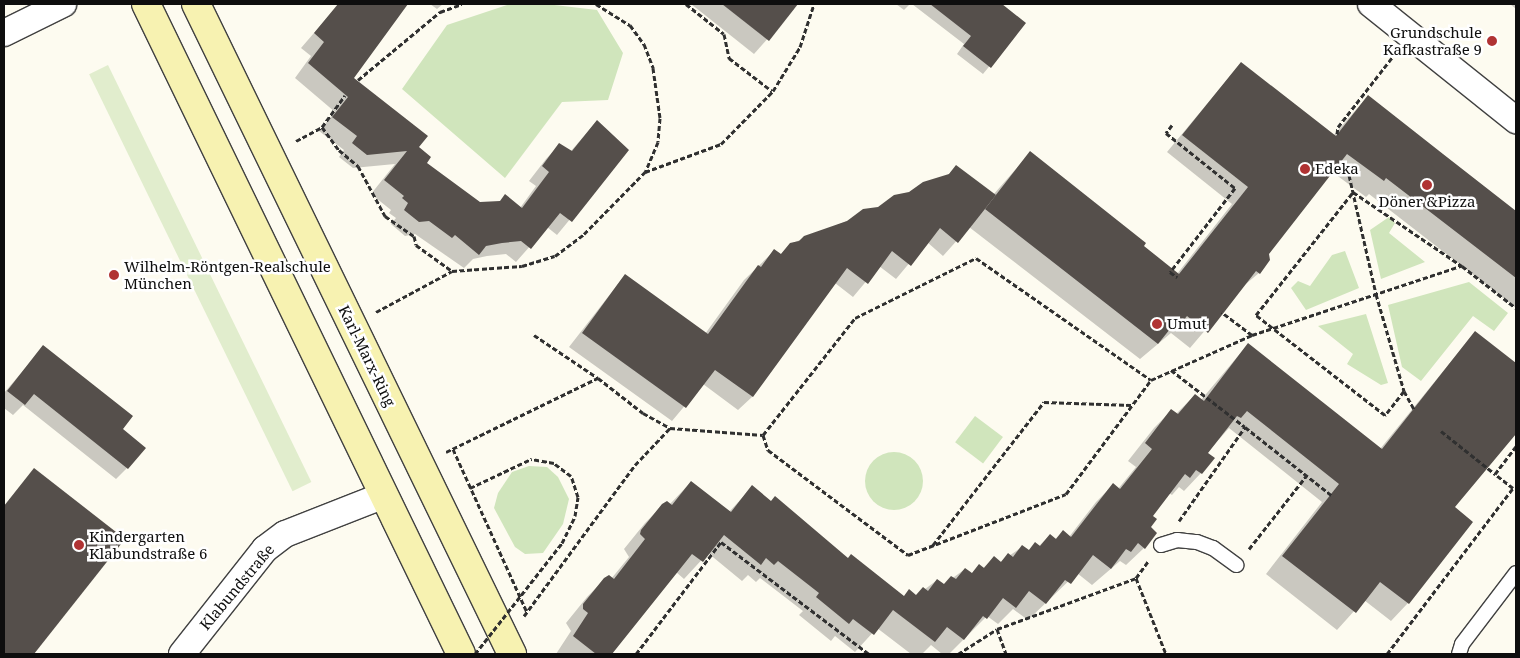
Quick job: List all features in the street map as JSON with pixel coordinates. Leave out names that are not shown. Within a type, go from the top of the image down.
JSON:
[{"type":"main road","points":[[146,4],[382,496],[461,654]]},
{"type":"main road","name":"Karl-Marx-Ring","points":[[196,4],[511,651]]},
{"type":"street","points":[[4,33],[63,4]]},
{"type":"street","points":[[1371,4],[1516,120]]},
{"type":"street","name":"Klabundstraße","points":[[182,654],[265,549],[286,534],[382,496]]},
{"type":"lane","points":[[1160,545],[1178,540],[1197,542],[1214,548],[1236,565]]},
{"type":"lane","points":[[1459,654],[1462,644],[1516,573]]},
{"type":"path","points":[[358,80],[440,12],[462,4]]},
{"type":"path","points":[[351,323],[452,271],[522,266],[556,256],[584,234],[645,172],[658,142],[660,126],[659,92],[653,68],[644,44],[630,25],[596,4]]},
{"type":"path","points":[[686,4],[724,34],[729,58],[772,91]]},
{"type":"path","points":[[645,172],[721,144],[772,91],[800,47],[814,4]]},
{"type":"path","points":[[1337,134],[1338,127],[1410,35]]},
{"type":"path","points":[[296,141],[322,127],[345,95]]},
{"type":"path","points":[[1172,125],[1166,133],[1235,188],[1170,272],[1177,277]]},
{"type":"path","points":[[322,127],[339,150],[358,166],[385,216],[414,236],[416,246],[452,271]]},
{"type":"path","points":[[1349,175],[1376,294],[1404,391],[1414,409]]},
{"type":"path","points":[[1354,192],[1462,266],[1516,308]]},
{"type":"path","points":[[1354,192],[1256,314],[1272,329],[1385,415],[1404,391]]},
{"type":"path","points":[[763,435],[855,318],[976,258],[1150,380]]},
{"type":"path","points":[[763,435],[768,450],[908,555],[1066,494],[1150,380],[1252,335],[1462,266]]},
{"type":"path","points":[[1222,312],[1252,335]]},
{"type":"path","points":[[534,334],[643,412],[670,428],[763,435]]},
{"type":"path","points":[[1171,370],[1245,428]]},
{"type":"path","points":[[446,452],[598,378]]},
{"type":"path","points":[[932,546],[1044,402],[1132,405]]},
{"type":"path","points":[[511,651],[527,612],[635,465],[670,428]]},
{"type":"path","points":[[1388,654],[1513,488],[1442,431]]},
{"type":"path","points":[[1495,474],[1516,446]]},
{"type":"path","points":[[452,449],[527,612]]},
{"type":"path","points":[[470,488],[531,459],[554,462],[570,476],[578,497],[576,516],[562,543],[475,654]]},
{"type":"path","points":[[1236,565],[1307,475]]},
{"type":"path","points":[[636,654],[722,542],[868,654]]},
{"type":"path","points":[[1136,578],[1166,654]]},
{"type":"path","points":[[997,629],[1006,654]]},
{"type":"path","points":[[378,654],[398,654]]},
{"type":"green space","points":[[510,4],[546,4],[597,10],[623,53],[608,100],[562,102],[505,178],[402,89],[447,25]]},
{"type":"green space","points":[[108,65],[311,482],[293,491],[89,74]]},
{"type":"green space","points":[[1389,217],[1395,223],[1389,233],[1425,262],[1381,279],[1370,230]]},
{"type":"green space","points":[[1345,251],[1359,288],[1306,310],[1291,288],[1298,281],[1310,286],[1332,255]]},
{"type":"green space","points":[[1469,282],[1508,313],[1494,331],[1473,316],[1421,381],[1402,367],[1388,305]]},
{"type":"green space","points":[[1366,314],[1388,383],[1381,385],[1347,364],[1353,354],[1318,326]]},
{"type":"green space","points":[[975,416],[1003,437],[983,463],[955,442]]},
{"type":"green space","points":[[894,452],[910,457],[918,465],[923,481],[918,497],[910,505],[894,510],[878,505],[870,497],[865,481],[870,465],[878,457]]},
{"type":"green space","points":[[529,466],[547,467],[558,477],[569,499],[563,524],[543,553],[525,554],[515,547],[494,508],[498,493],[512,472]]},
{"type":"building","points":[[338,4],[408,4],[354,78],[428,136],[419,147],[431,157],[427,163],[480,202],[500,201],[505,194],[522,208],[549,172],[542,166],[559,143],[572,151],[597,120],[629,150],[572,222],[560,213],[531,249],[521,241],[502,243],[486,246],[479,255],[455,235],[452,238],[429,221],[419,222],[404,210],[408,203],[402,198],[404,196],[384,180],[407,151],[367,155],[352,143],[357,136],[332,117],[348,97],[308,63],[324,42],[314,33]]},
{"type":"building","points":[[722,4],[798,4],[769,41]]},
{"type":"building","points":[[930,4],[1002,4],[1026,23],[991,68],[963,46],[971,36]]},
{"type":"building","points":[[1241,62],[1336,136],[1368,95],[1516,211],[1516,278],[1386,178],[1384,181],[1347,154],[1269,254],[1270,260],[1260,274],[1256,271],[1208,333],[1187,316],[1178,327],[1174,324],[1158,344],[985,209],[1030,151],[1146,243],[1144,246],[1179,274],[1248,187],[1182,135]]},
{"type":"building","points":[[956,165],[996,195],[958,243],[940,228],[911,266],[892,251],[868,284],[847,268],[753,397],[715,370],[686,408],[582,333],[625,274],[708,334],[758,265],[761,267],[774,249],[781,254],[790,243],[847,221],[863,209],[878,207],[894,195],[909,192],[923,182],[949,174]]},
{"type":"building","points":[[1475,331],[1516,363],[1516,434],[1455,507],[1473,522],[1409,604],[1380,582],[1356,613],[1282,556],[1339,484],[1247,411],[1241,418],[1237,416],[1208,453],[1215,458],[1202,474],[1196,470],[1190,478],[1185,474],[1153,516],[1157,519],[1151,527],[1157,533],[1145,549],[1138,543],[1131,552],[1126,549],[1111,569],[1093,555],[1071,584],[1065,580],[1046,604],[1029,591],[1016,608],[1003,598],[987,619],[983,616],[964,640],[947,627],[935,642],[893,610],[874,635],[853,619],[849,624],[816,597],[819,593],[778,561],[774,565],[766,558],[761,565],[724,535],[703,562],[692,554],[612,654],[596,654],[573,636],[588,613],[583,609],[583,604],[604,578],[609,575],[614,579],[645,539],[640,534],[641,530],[662,504],[667,501],[672,505],[691,481],[731,512],[752,485],[771,501],[775,496],[848,558],[851,554],[904,596],[909,589],[916,595],[923,587],[928,591],[937,579],[944,584],[951,576],[956,579],[965,568],[972,573],[979,564],[984,568],[994,556],[1001,562],[1008,553],[1013,557],[1022,545],[1029,550],[1035,542],[1040,546],[1050,534],[1056,539],[1063,530],[1071,537],[1113,483],[1120,489],[1152,449],[1145,443],[1171,409],[1178,414],[1195,394],[1204,401],[1248,343],[1382,449]]},
{"type":"building","points":[[43,345],[133,416],[123,429],[146,448],[128,469],[34,394],[25,405],[7,391]]},
{"type":"building","points":[[34,468],[125,539],[34,654],[4,654],[4,506]]},
{"type":"place","name":"Grundschule Kafkastraße 9","points":[[1492,41]]},
{"type":"place","name":"Edeka","points":[[1305,169]]},
{"type":"place","name":"Döner &Pizza","points":[[1427,185]]},
{"type":"place","name":"Wilhelm-Röntgen-Realschule München","points":[[114,275]]},
{"type":"place","name":"Umut","points":[[1157,324]]},
{"type":"place","name":"Kindergarten Klabundstraße 6","points":[[79,545]]}]
